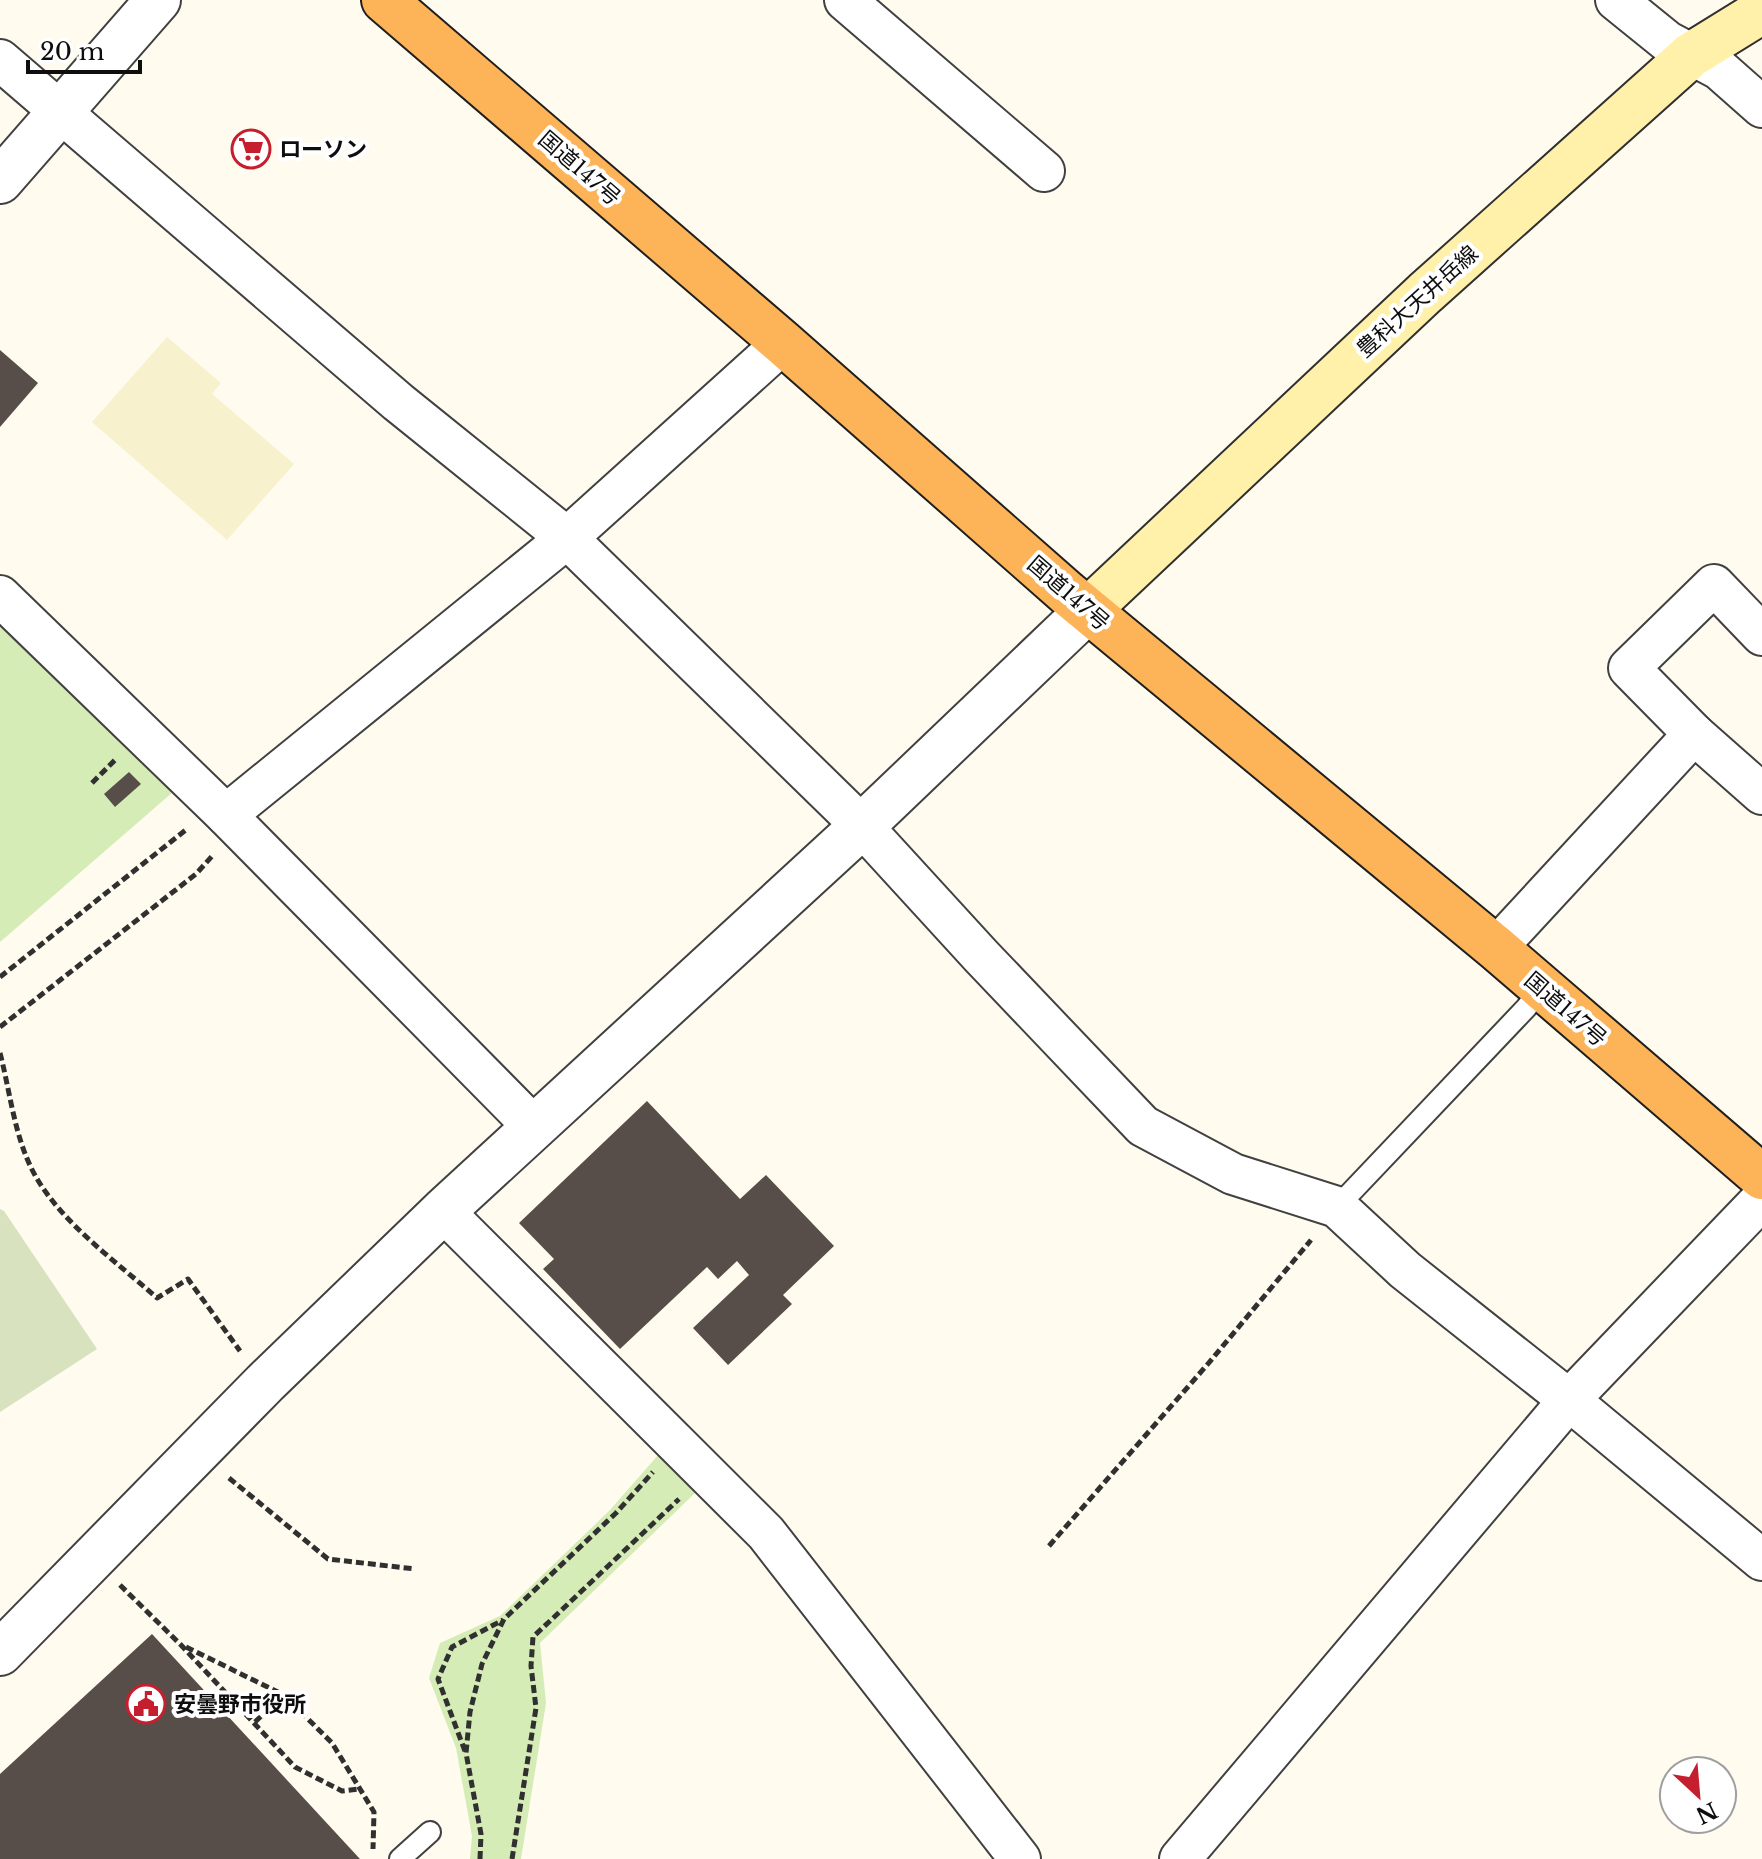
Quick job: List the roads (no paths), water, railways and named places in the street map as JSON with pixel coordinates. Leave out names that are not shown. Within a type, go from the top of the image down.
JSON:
[{"type":"highway","name":"国道147号","points":[[384,0],[1088,610],[1496,948],[1762,1177]]},
{"type":"main road","name":"豊科大天井岳線","points":[[1088,610],[1425,293],[1691,55],[1762,11]]},
{"type":"street","points":[[0,181],[158,0]]},
{"type":"street","points":[[845,0],[1044,171]]},
{"type":"street","points":[[1616,0],[1668,42],[1719,69],[1762,107]]},
{"type":"street","points":[[0,60],[398,402],[567,538],[862,826],[1143,1126],[1233,1174],[1337,1207],[1405,1270],[1569,1400],[1762,1560]]},
{"type":"street","points":[[221,811],[567,538],[783,343]]},
{"type":"street","points":[[1762,635],[1714,585],[1629,668],[1694,734],[1762,794]]},
{"type":"street","points":[[0,596],[221,811],[534,1127]]},
{"type":"street","points":[[0,1653],[265,1383],[443,1211],[862,826],[1088,610]]},
{"type":"street","points":[[1496,948],[1694,734]]},
{"type":"street","points":[[1180,1859],[1569,1400],[1762,1199]]},
{"type":"street","points":[[443,1211],[766,1533],[1020,1859]]},
{"type":"lane","points":[[1337,1207],[1541,989]]},
{"type":"lane","points":[[400,1859],[430,1832]]},
{"type":"place","name":"ローソン","points":[[251,149]]},
{"type":"place","name":"安曇野市役所","points":[[146,1704]]}]
